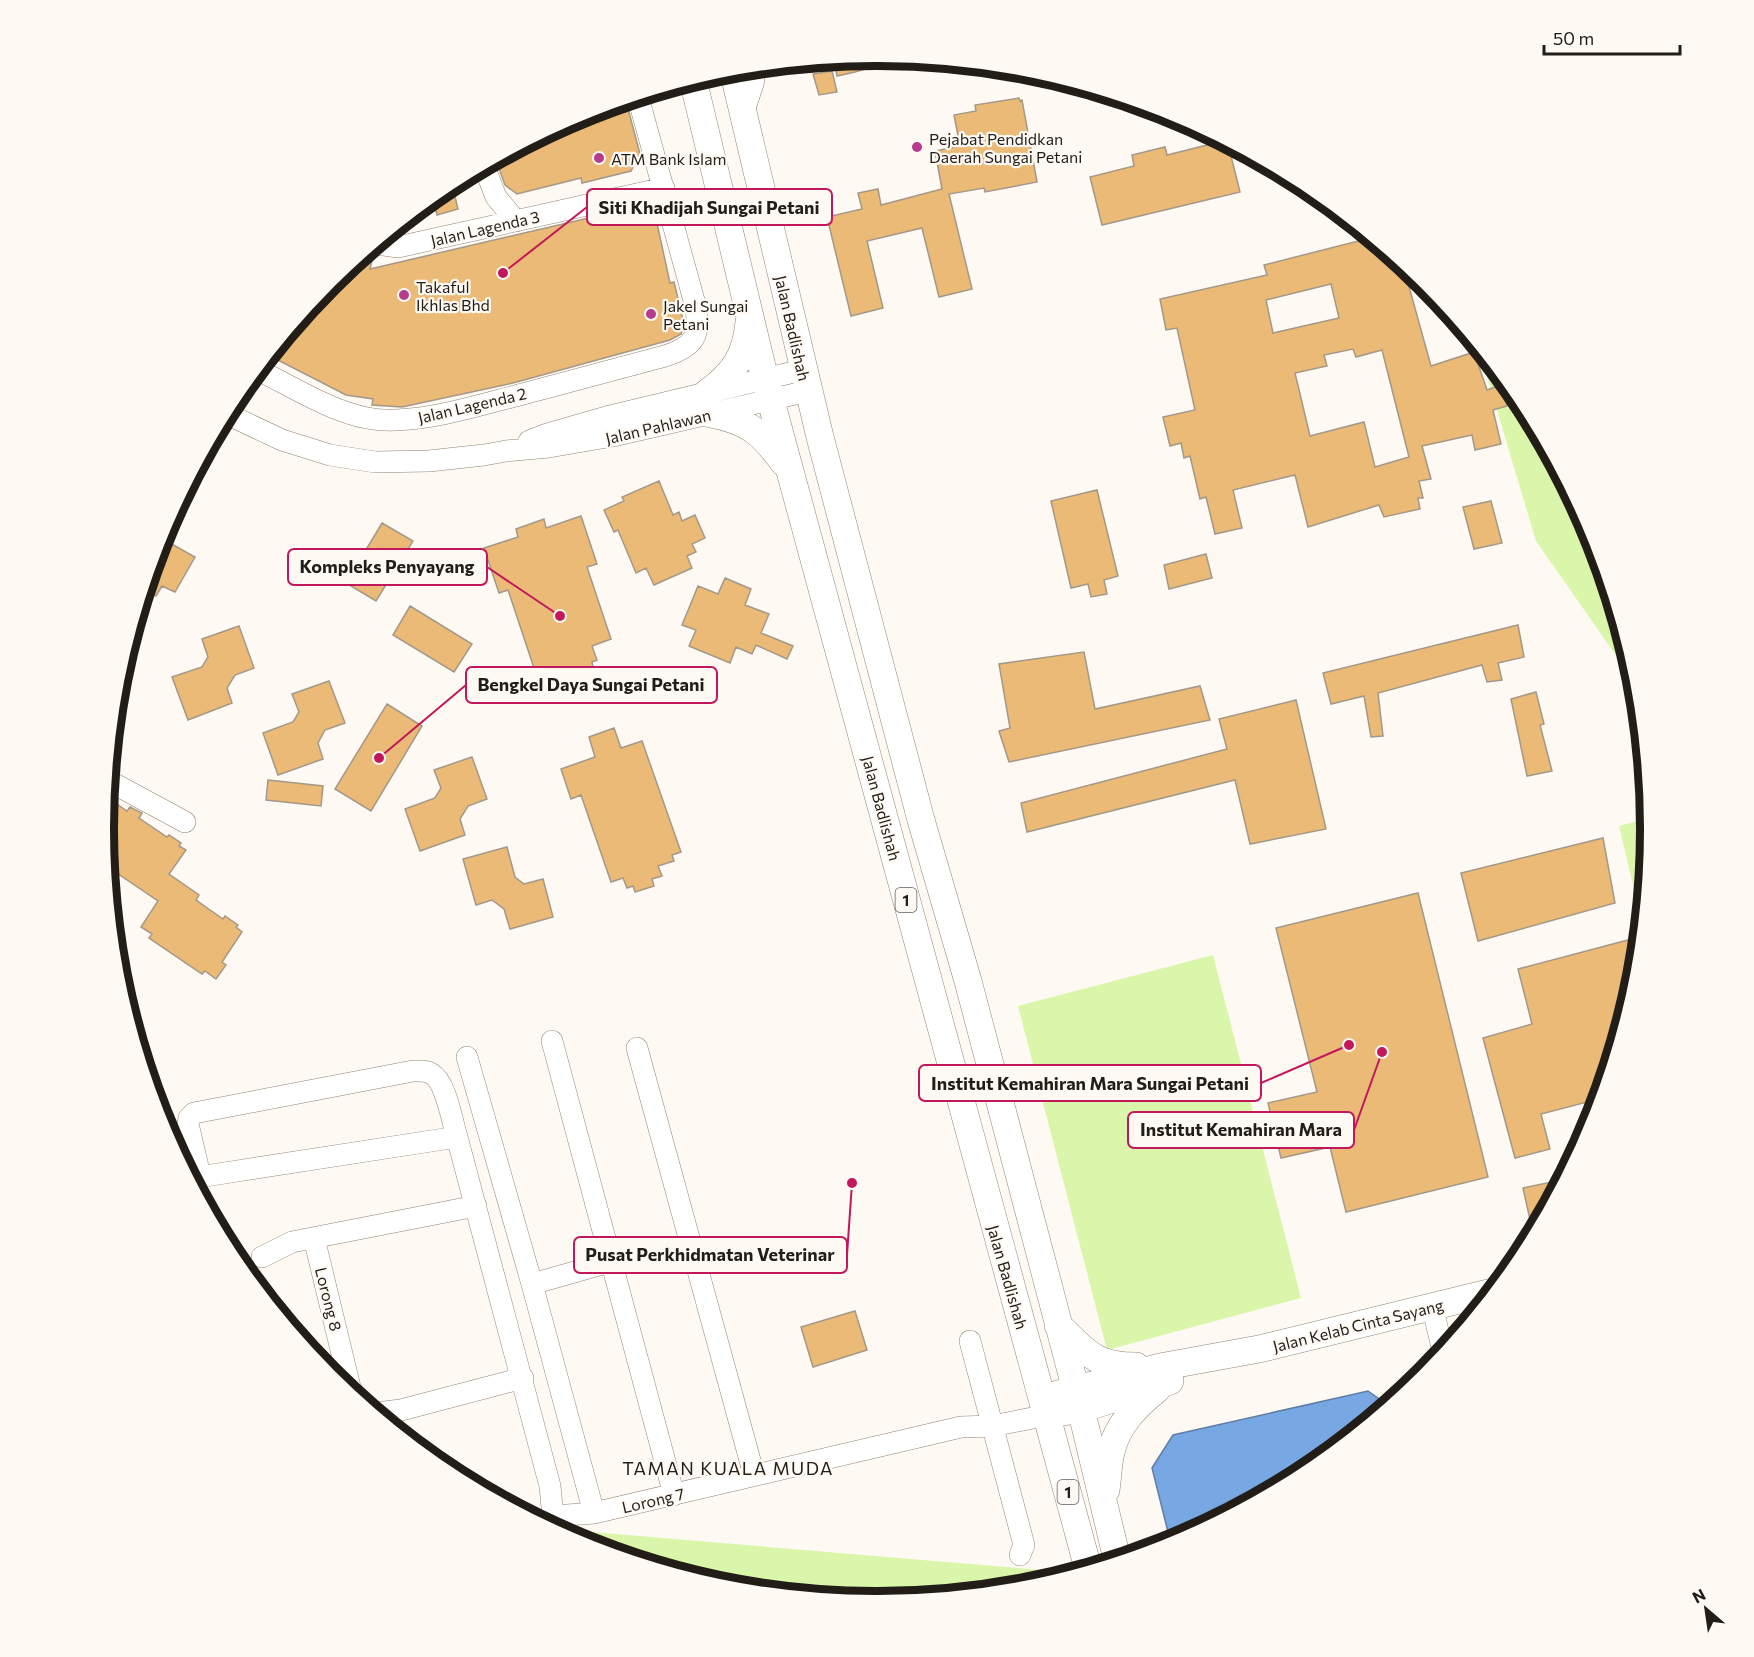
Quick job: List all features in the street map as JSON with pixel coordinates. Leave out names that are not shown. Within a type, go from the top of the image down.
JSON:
[{"type":"main road","name":"Jalan Badlishah","points":[[736,80],[805,380],[884,684],[968,981],[1115,1553]]},
{"type":"main road","name":"Jalan Badlishah","points":[[695,89],[768,389],[1086,1561]]},
{"type":"main road","points":[[750,314],[743,354],[709,403],[750,426],[766,438],[790,471]]},
{"type":"main road","name":"Jalan Kelab Cinta Sayang","points":[[1045,1407],[1259,1349],[1481,1295]]},
{"type":"main road","points":[[1058,1325],[1095,1359],[1105,1364],[1163,1375],[1127,1418],[1118,1434],[1111,1453],[1103,1502]]},
{"type":"street","points":[[744,111],[754,77]]},
{"type":"street","points":[[640,104],[664,188]]},
{"type":"street","points":[[487,174],[496,197],[516,221]]},
{"type":"street","name":"Jalan Lagenda 3","points":[[386,246],[398,248],[664,188]]},
{"type":"street","name":"Jalan Lagenda 2","points":[[265,374],[344,412],[367,418],[409,419],[473,407],[679,351],[689,345],[696,335],[699,323],[664,188]]},
{"type":"street","name":"Jalan Pahlawan","points":[[235,418],[282,440],[351,459],[375,462],[429,461],[506,451],[547,434],[606,417],[709,403],[805,380]]},
{"type":"street","points":[[116,785],[185,822]]},
{"type":"street","points":[[552,1041],[674,1495]]},
{"type":"street","points":[[637,1048],[754,1475]]},
{"type":"street","points":[[467,1057],[594,1513]]},
{"type":"street","points":[[457,1137],[205,1176],[199,1170],[188,1124],[189,1118],[194,1113],[401,1073],[425,1071],[435,1075],[441,1084],[457,1137],[523,1378],[550,1486],[554,1518]]},
{"type":"street","points":[[262,1257],[292,1242],[476,1206]]},
{"type":"street","name":"Lorong 8","points":[[314,1238],[348,1377]]},
{"type":"street","points":[[532,1284],[610,1262]]},
{"type":"street","points":[[1432,1306],[1444,1338]]},
{"type":"street","points":[[970,1341],[1024,1545],[1020,1555]]},
{"type":"street","points":[[386,1412],[401,1410],[523,1378]]},
{"type":"street","name":"Lorong 7","points":[[559,1521],[1045,1407]]},
{"type":"green space","points":[[1484,367],[1511,405],[1561,491],[1599,583],[1621,663],[1536,541]]},
{"type":"green space","points":[[1640,820],[1636,897],[1619,826]]},
{"type":"green space","points":[[1213,955],[1301,1298],[1107,1350],[1018,1006]]},
{"type":"green space","points":[[592,1532],[1049,1571],[977,1584],[927,1589],[877,1591],[827,1589],[728,1576],[632,1551],[592,1536]]},
{"type":"water","points":[[1368,1391],[1382,1401],[1301,1462],[1258,1489],[1168,1533],[1152,1468],[1173,1435]]},
{"type":"building","points":[[875,66],[855,72],[837,76],[835,68]]},
{"type":"building","points":[[832,71],[837,92],[819,95],[813,74]]},
{"type":"building","points":[[1019,98],[1020,101],[1022,100],[1037,182],[985,192],[984,188],[949,194],[972,289],[939,297],[922,228],[867,241],[883,308],[851,316],[827,217],[862,209],[858,193],[878,189],[881,205],[942,189],[935,151],[960,146],[954,115],[976,111],[975,105]]},
{"type":"building","points":[[628,108],[640,154],[631,171],[582,183],[581,178],[517,194],[505,185],[498,167],[585,124]]},
{"type":"building","points":[[1214,145],[1230,154],[1240,192],[1102,225],[1090,177],[1134,166],[1132,155],[1165,147],[1167,155]]},
{"type":"building","points":[[454,194],[458,209],[437,215],[435,208]]},
{"type":"building","points":[[640,206],[656,219],[670,283],[674,282],[684,324],[681,334],[670,340],[513,383],[402,407],[372,405],[373,399],[346,395],[276,359],[338,289],[373,256],[370,269]]},
{"type":"building","points":[[1361,240],[1407,281],[1431,366],[1472,353],[1487,390],[1498,386],[1504,395],[1507,406],[1493,410],[1501,444],[1475,450],[1472,435],[1422,446],[1431,479],[1419,481],[1423,498],[1418,498],[1420,509],[1384,517],[1379,505],[1308,527],[1295,475],[1233,490],[1242,528],[1215,534],[1206,497],[1200,499],[1190,456],[1184,458],[1181,443],[1170,446],[1163,417],[1195,410],[1177,328],[1166,330],[1160,299],[1267,275],[1264,265]],"holes":[[[1331,284],[1339,318],[1273,333],[1266,300]],[[1353,349],[1356,357],[1382,350],[1409,457],[1375,467],[1364,422],[1310,436],[1295,373],[1327,366],[1324,355]]]},
{"type":"building","points":[[659,481],[673,515],[679,512],[682,521],[695,515],[705,538],[692,544],[696,552],[687,556],[692,568],[654,585],[646,568],[636,573],[618,530],[614,532],[604,510],[624,501],[622,497]]},
{"type":"building","points":[[1097,490],[1118,576],[1104,580],[1107,594],[1091,597],[1088,584],[1071,588],[1051,501]]},
{"type":"building","points":[[1491,501],[1502,543],[1474,549],[1463,507]]},
{"type":"building","points":[[581,516],[597,564],[587,567],[611,639],[592,646],[597,660],[592,662],[593,667],[565,676],[563,672],[538,680],[508,590],[499,593],[484,548],[518,537],[516,529],[544,519],[546,528]]},
{"type":"building","points":[[382,523],[413,541],[376,601],[346,583]]},
{"type":"building","points":[[171,543],[195,557],[175,592],[162,586],[156,596],[152,593]]},
{"type":"building","points":[[1206,554],[1212,578],[1169,589],[1164,565]]},
{"type":"building","points":[[725,578],[751,589],[745,605],[769,614],[761,633],[793,646],[787,659],[756,645],[752,654],[736,647],[730,663],[689,646],[696,630],[682,625],[698,586],[718,594]]},
{"type":"building","points":[[410,606],[472,644],[454,672],[393,635]]},
{"type":"building","points":[[1518,625],[1524,657],[1498,663],[1502,680],[1487,682],[1482,665],[1378,693],[1383,736],[1371,737],[1364,696],[1331,704],[1323,673]]},
{"type":"building","points":[[239,626],[254,668],[235,675],[227,688],[232,703],[188,720],[172,677],[202,667],[208,657],[202,639]]},
{"type":"building","points":[[1084,652],[1095,709],[1200,686],[1210,720],[1009,762],[999,731],[1010,728],[999,664]]},
{"type":"building","points":[[329,681],[345,723],[325,730],[318,743],[323,759],[278,775],[263,733],[293,722],[299,712],[292,694]]},
{"type":"building","points":[[1536,692],[1544,724],[1540,725],[1552,771],[1527,776],[1511,699]]},
{"type":"building","points":[[1296,700],[1326,829],[1250,844],[1235,780],[1027,832],[1021,803],[1227,749],[1219,719]]},
{"type":"building","points":[[387,704],[422,726],[371,811],[335,789]]},
{"type":"building","points":[[614,728],[621,748],[642,741],[681,852],[672,855],[674,861],[658,866],[662,876],[652,879],[654,886],[635,892],[633,886],[627,888],[623,878],[611,882],[581,795],[571,799],[561,769],[595,757],[589,737]]},
{"type":"building","points":[[472,757],[487,799],[468,806],[460,819],[465,835],[420,851],[405,809],[435,798],[441,788],[434,770]]},
{"type":"building","points":[[268,780],[323,786],[321,806],[266,800]]},
{"type":"building","points":[[115,803],[127,811],[130,807],[142,813],[139,818],[167,837],[169,835],[181,843],[179,846],[186,850],[169,874],[199,895],[196,900],[223,919],[225,916],[238,925],[236,927],[242,932],[222,962],[226,965],[216,979],[205,971],[202,974],[149,938],[152,934],[141,927],[158,901],[116,872]]},
{"type":"building","points":[[1603,838],[1615,903],[1478,941],[1461,873]]},
{"type":"building","points":[[507,847],[515,877],[524,884],[543,879],[553,917],[510,929],[504,909],[492,900],[476,905],[463,859]]},
{"type":"building","points":[[1418,893],[1488,1177],[1346,1212],[1330,1147],[1281,1158],[1268,1103],[1317,1092],[1276,928]]},
{"type":"building","points":[[1631,939],[1614,1026],[1588,1102],[1541,1114],[1550,1149],[1515,1158],[1483,1038],[1532,1024],[1518,969]]},
{"type":"building","points":[[1552,1182],[1530,1221],[1523,1188]]},
{"type":"building","points":[[855,1311],[867,1350],[813,1367],[801,1327]]},
{"type":"place","name":"Pejabat Pendidkan Daerah Sungai Petani","points":[[917,147]]},
{"type":"place","name":"ATM Bank Islam","points":[[599,158]]},
{"type":"place","name":"Siti Khadijah Sungai Petani","points":[[503,273]]},
{"type":"place","name":"Takaful Ikhlas Bhd","points":[[404,295]]},
{"type":"place","name":"Jakel Sungai Petani","points":[[651,314]]},
{"type":"place","name":"Kompleks Penyayang","points":[[560,616]]},
{"type":"place","name":"Bengkel Daya Sungai Petani","points":[[379,758]]},
{"type":"place","name":"Institut Kemahiran Mara Sungai Petani","points":[[1349,1045]]},
{"type":"place","name":"Institut Kemahiran Mara","points":[[1382,1052]]},
{"type":"place","name":"Pusat Perkhidmatan Veterinar","points":[[852,1183]]},
{"type":"district","name":"TAMAN KUALA MUDA","points":[[728,1468]]}]
